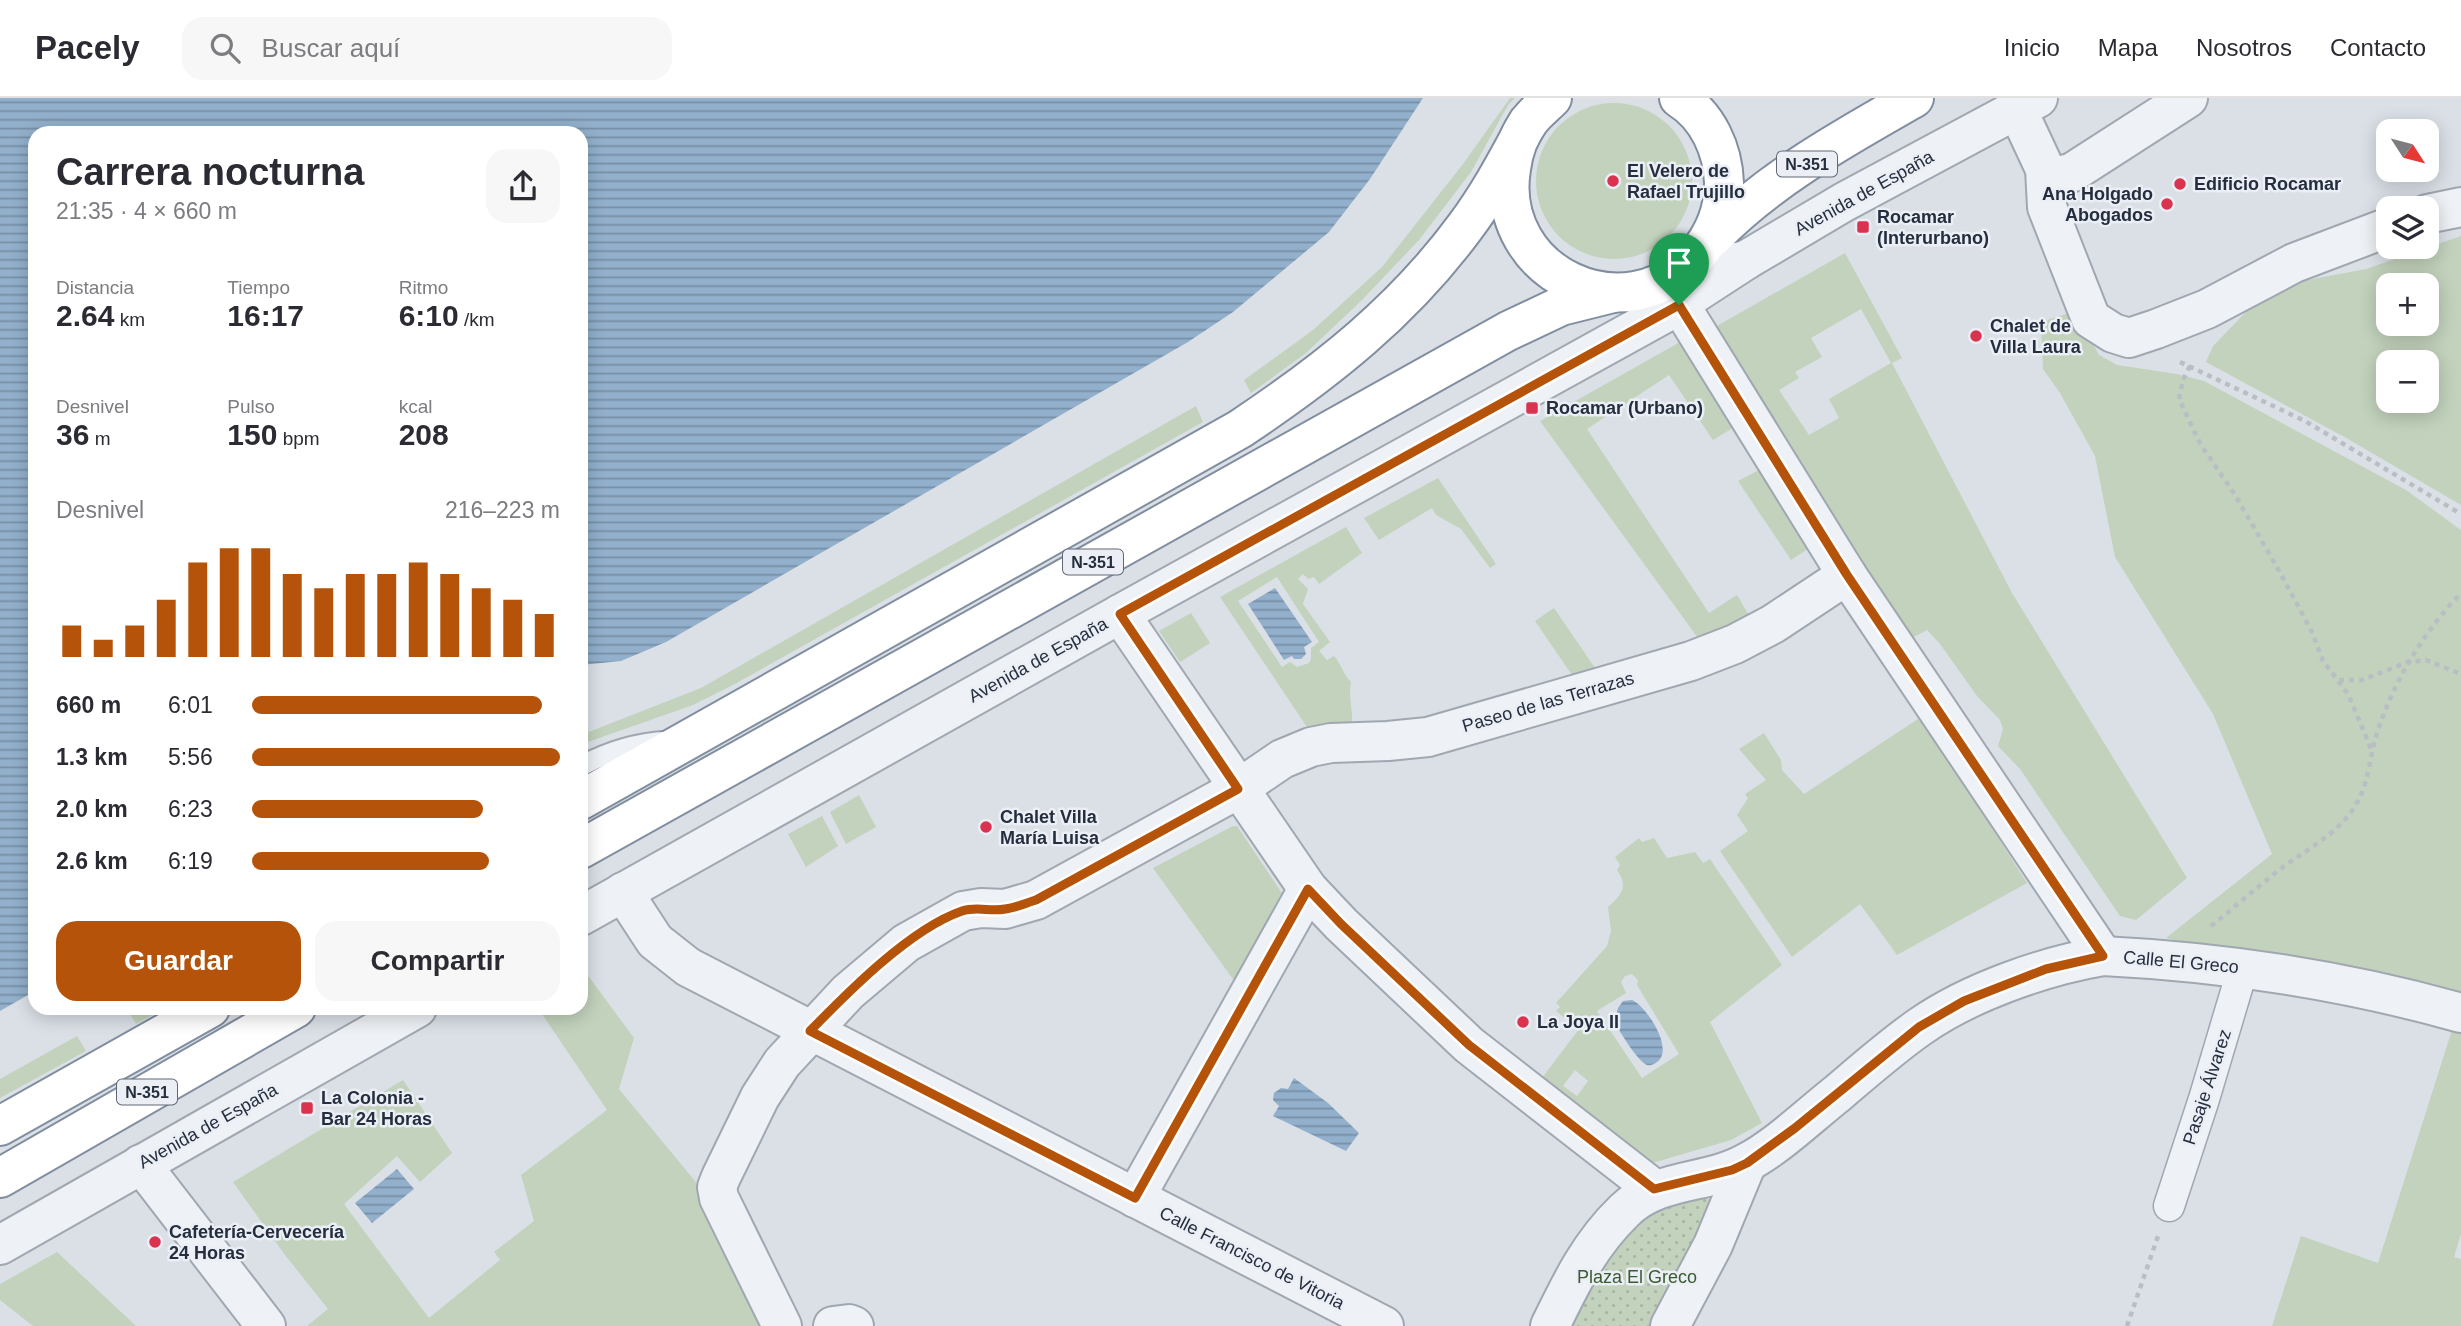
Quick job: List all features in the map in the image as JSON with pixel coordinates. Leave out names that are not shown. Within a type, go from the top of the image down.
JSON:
[{"type":"highway","points":[[1679,98],[1689,104],[1712,133],[1723,169],[1722,206],[1679,276]]},
{"type":"highway","name":"Avenida de España","points":[[1679,276],[1752,200],[1850,135],[1914,98]]},
{"type":"highway","name":"N-351","points":[[1540,110],[1514,152],[1508,185],[1513,218],[1528,248],[1551,272],[1581,287],[1613,293]]},
{"type":"highway","name":"N-351","points":[[588,796],[1240,429],[1297,391],[1350,350],[1403,300],[1428,272],[1466,226],[1540,110]]},
{"type":"highway","name":"N-351","points":[[588,845],[1508,331],[1561,306],[1613,293],[1635,291],[1679,276]]},
{"type":"highway","name":"N-351","points":[[0,1126],[198,1015]]},
{"type":"highway","name":"N-351","points":[[0,1178],[284,1015]]},
{"type":"street","points":[[2045,169],[2052,175],[2060,176],[2073,172],[2188,98]]},
{"type":"street","name":"Avenida de España","points":[[588,912],[1642,324],[1653,306],[1679,276],[1746,260],[1844,202],[2027,104]]},
{"type":"street","points":[[2027,104],[2045,169],[2047,207],[2091,319],[2113,333],[2129,338],[2145,333],[2207,309],[2294,263],[2376,232]]},
{"type":"street","points":[[2439,212],[2461,207]]},
{"type":"street","points":[[1679,276],[1847,575],[2103,956]]},
{"type":"street","name":"Paseo de las Terrazas","points":[[782,1326],[719,1198],[717,1187],[740,1135],[782,1063],[848,992],[906,943],[963,911],[981,908],[1005,909],[1036,900],[1238,789],[1282,759],[1311,747],[1331,743],[1428,737],[1691,661],[1735,644],[1773,624],[1847,575]]},
{"type":"street","points":[[1120,614],[1308,889],[1341,924],[1469,1045],[1654,1189]]},
{"type":"street","points":[[1135,1198],[1308,889]]},
{"type":"street","name":"Calle Francisco de Vitoria","points":[[623,892],[655,942],[688,967],[1384,1326]]},
{"type":"street","name":"Calle El Greco","points":[[1550,1326],[1587,1253],[1625,1209],[1654,1189],[1732,1170],[1747,1163],[1795,1128],[1919,1027],[1964,1001],[2046,969],[2103,956],[2180,960],[2392,993],[2461,1013]]},
{"type":"street","name":"Pasaje Álvarez","points":[[2169,1206],[2243,968]]},
{"type":"street","name":"Avenida de España","points":[[0,1245],[405,1015]]},
{"type":"street","points":[[1670,1326],[1713,1245],[1747,1163]]},
{"type":"street","points":[[141,1164],[266,1326]]},
{"type":"street","points":[[833,1326],[854,1326]]},
{"type":"lane","points":[[588,762],[608,752],[645,743],[687,740]]},
{"type":"path","points":[[2145,333],[2163,353],[2305,421],[2461,514]]},
{"type":"path","points":[[2190,366],[2183,380],[2179,399],[2193,429],[2278,569],[2312,632],[2323,661],[2348,694],[2372,751]]},
{"type":"path","points":[[2180,960],[2190,943],[2346,820],[2364,787],[2372,751],[2389,702],[2408,662],[2437,618],[2461,593]]},
{"type":"path","points":[[2338,680],[2362,680],[2408,662],[2426,660],[2461,674]]},
{"type":"path","points":[[2127,1326],[2169,1206]]},
{"type":"green space","points":[[1510,98],[1515,98],[1508,105],[1471,172],[1419,240],[1362,300],[1306,353],[1251,393],[1244,380],[1313,330],[1382,267],[1463,164]]},
{"type":"green space","points":[[1614,103],[1644,109],[1669,126],[1686,151],[1692,181],[1686,211],[1669,236],[1644,253],[1614,259],[1584,253],[1559,236],[1542,211],[1536,181],[1542,151],[1559,126],[1584,109]]},
{"type":"green space","points":[[2461,236],[2461,505],[2348,439],[2206,362],[2213,346],[2246,312],[2297,282],[2366,269],[2395,259],[2439,259],[2439,244]]},
{"type":"green space","points":[[1845,253],[1902,358],[1892,363],[2012,593],[2187,878],[2136,920],[2120,916],[2020,769],[1998,746],[2003,729],[2000,720],[1977,696],[1940,644],[1927,630],[1904,642],[1708,331]],"holes":[[[1861,309],[1891,363],[1829,399],[1839,418],[1809,435],[1779,390],[1799,378],[1795,372],[1822,357],[1811,338]]]},
{"type":"green space","points":[[2075,311],[2099,355],[2117,365],[2204,381],[2406,490],[2461,530],[2461,996],[2166,938],[2272,854],[2213,714],[2115,557],[2095,456],[2060,393],[2043,369],[2041,322]]},
{"type":"green space","points":[[1680,342],[1736,426],[1713,440],[1669,375],[1587,429],[1709,613],[1737,595],[1750,617],[1698,638],[1540,421]]},
{"type":"green space","points":[[1196,406],[1203,422],[733,685],[693,705],[588,742],[588,732],[701,688]]},
{"type":"green space","points":[[1763,468],[1811,547],[1791,560],[1738,481]]},
{"type":"green space","points":[[1438,478],[1496,564],[1490,568],[1461,529],[1436,515],[1432,508],[1379,540],[1364,518]]},
{"type":"green space","points":[[1346,527],[1362,553],[1319,584],[1314,577],[1308,579],[1303,574],[1298,579],[1308,589],[1303,604],[1330,642],[1319,651],[1327,660],[1334,656],[1351,682],[1352,723],[1307,727],[1220,597]],"holes":[[[1277,577],[1319,642],[1311,648],[1309,663],[1297,667],[1290,662],[1282,667],[1238,601]]]},
{"type":"green space","points":[[1554,608],[1595,668],[1572,675],[1535,621]]},
{"type":"green space","points":[[1191,613],[1210,643],[1180,662],[1159,631]]},
{"type":"green space","points":[[1921,717],[2027,883],[1897,955],[1860,904],[1792,957],[1720,851],[1748,831],[1737,815],[1748,798],[1745,794],[1766,780],[1739,749],[1764,733],[1781,760],[1782,770],[1804,794]]},
{"type":"green space","points":[[859,795],[876,827],[846,844],[830,812]]},
{"type":"green space","points":[[822,816],[838,846],[806,867],[788,834]]},
{"type":"green space","points":[[1237,826],[1284,896],[1235,982],[1153,868]]},
{"type":"green space","points":[[1639,838],[1642,842],[1654,838],[1667,858],[1695,852],[1703,863],[1710,859],[1782,965],[1710,1022],[1762,1123],[1731,1140],[1649,1164],[1542,1078],[1579,1029],[1556,1011],[1560,1007],[1556,1003],[1607,946],[1611,931],[1608,907],[1620,895],[1623,886],[1617,870],[1620,865],[1615,857]],"holes":[[[1632,974],[1638,980],[1637,985],[1679,1054],[1642,1078],[1597,1011],[1626,993],[1621,982],[1625,976]],[[1575,1070],[1588,1081],[1577,1096],[1563,1086]]]},
{"type":"green space","points":[[588,976],[634,1038],[619,1089],[695,1181],[769,1326],[307,1326],[328,1309],[233,1182],[403,1080],[452,1153],[420,1182],[397,1156],[344,1204],[429,1318],[500,1260],[494,1252],[534,1221],[521,1175],[607,1110],[543,1015],[588,1015]]},
{"type":"green space","points":[[131,1015],[152,1015],[136,1024]]},
{"type":"green space","points":[[2452,1030],[2461,1032],[2461,1234],[2454,1257],[2461,1259],[2461,1326],[2272,1326],[2301,1236],[2378,1263]]},
{"type":"green space","points":[[77,1036],[86,1051],[0,1098],[0,1079]]},
{"type":"green space","name":"Plaza El Greco","points":[[1704,1191],[1709,1197],[1702,1226],[1649,1326],[1569,1326],[1607,1257],[1640,1221],[1666,1201]]},
{"type":"green space","points":[[57,1252],[136,1326],[33,1326],[0,1300],[0,1284]]},
{"type":"water","points":[[0,98],[1423,98],[1370,179],[1329,232],[1233,312],[1188,342],[666,642],[621,661],[588,664],[588,126],[28,126],[28,995],[0,1011]]},
{"type":"water","points":[[1275,588],[1312,642],[1304,647],[1306,654],[1301,659],[1294,659],[1292,656],[1284,660],[1248,604]]},
{"type":"water","points":[[1632,1000],[1651,1019],[1661,1038],[1662,1056],[1651,1065],[1638,1058],[1614,1022],[1623,1001]]},
{"type":"water","points":[[1294,1078],[1328,1103],[1359,1133],[1346,1151],[1273,1116],[1279,1106],[1273,1100],[1274,1093],[1281,1088],[1288,1089]]},
{"type":"water","points":[[397,1169],[414,1189],[372,1223],[355,1203]]},
{"type":"place","name":"El Velero de Rafael Trujillo","points":[[1613,181]]},
{"type":"place","name":"Edificio Rocamar","points":[[2180,184]]},
{"type":"place","name":"Ana Holgado Abogados","points":[[2167,204]]},
{"type":"place","name":"Rocamar (Interurbano)","points":[[1863,227]]},
{"type":"place","name":"Chalet de Villa Laura","points":[[1976,336]]},
{"type":"place","name":"Rocamar (Urbano)","points":[[1532,408]]},
{"type":"place","name":"Chalet Villa María Luisa","points":[[986,827]]},
{"type":"place","name":"La Joya II","points":[[1523,1022]]},
{"type":"place","name":"La Colonia - Bar 24 Horas","points":[[307,1108]]},
{"type":"place","name":"Cafetería-Cervecería 24 Horas","points":[[155,1242]]},
{"type":"route","points":[[1679,305],[1847,575],[2103,956],[2076,960],[2046,969],[1964,1001],[1919,1027],[1795,1128],[1747,1163],[1732,1170],[1654,1189],[1469,1045],[1341,924],[1308,889],[1135,1198],[810,1031],[848,992],[906,943],[937,924],[963,911],[981,908],[1005,909],[1036,900],[1238,789],[1120,614],[1679,305]]}]
